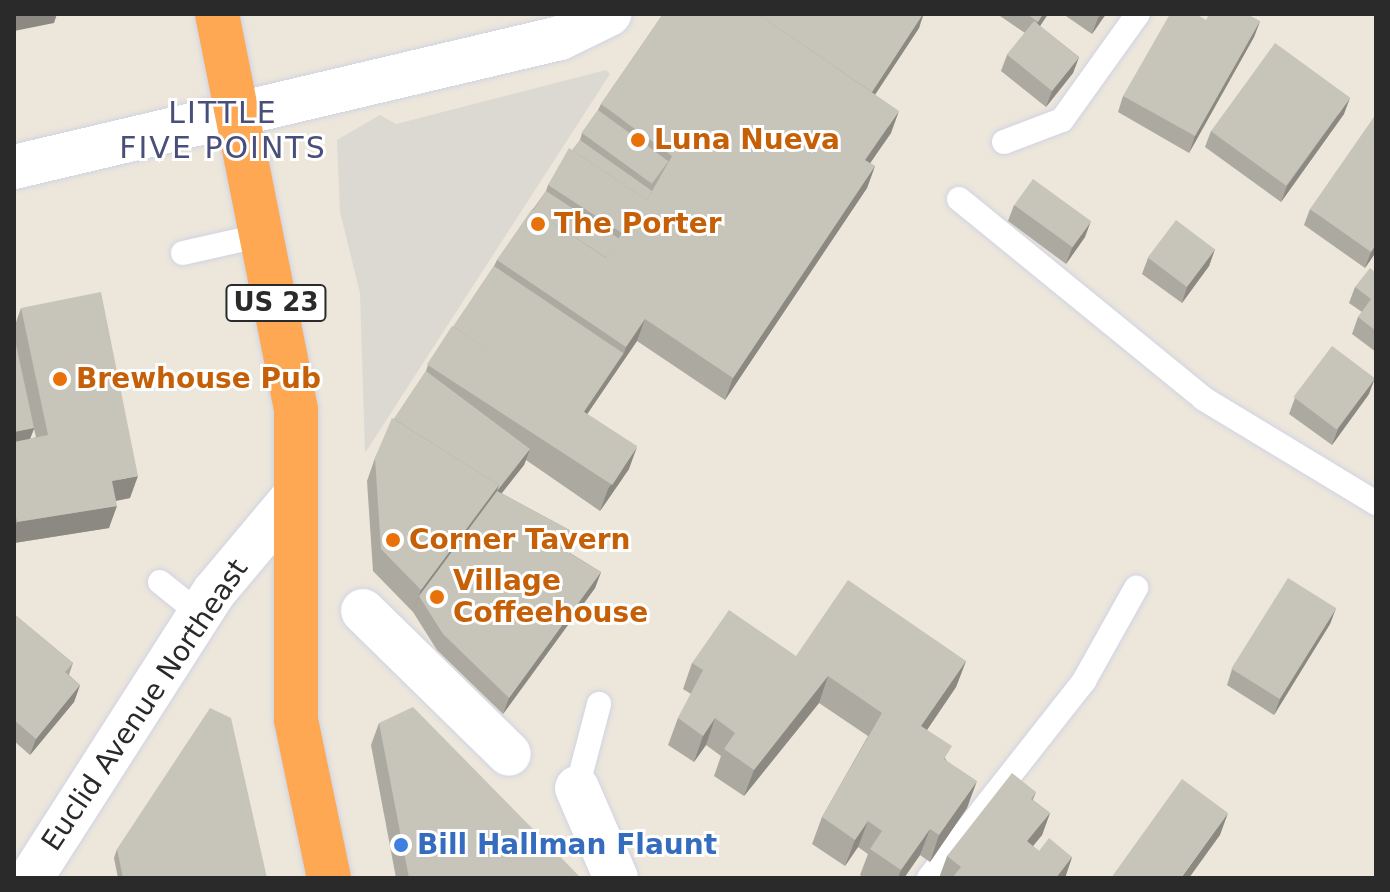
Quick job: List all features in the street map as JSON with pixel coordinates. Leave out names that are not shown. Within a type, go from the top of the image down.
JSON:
[{"type":"highway","name":"US 23","points":[[217,14],[239,111],[296,409],[293,498],[296,720],[329,878]]},
{"type":"street","points":[[14,167],[239,111],[560,38],[609,14]]},
{"type":"street","name":"Euclid Avenue Northeast","points":[[31,878],[201,615],[293,498]]},
{"type":"street","points":[[363,611],[509,754]]},
{"type":"street","points":[[577,788],[616,878]]},
{"type":"lane","points":[[1004,142],[1062,120],[1138,14]]},
{"type":"lane","points":[[959,199],[1204,399],[1376,503]]},
{"type":"lane","points":[[183,253],[263,235]]},
{"type":"lane","points":[[160,582],[201,615]]},
{"type":"lane","points":[[929,878],[1084,681],[1136,588]]},
{"type":"lane","points":[[577,788],[599,704]]},
{"type":"shaded area","points":[[606,70],[610,74],[365,453],[360,293],[340,212],[337,140],[380,115],[396,124]]},
{"type":"building","points":[[663,14],[758,14],[899,111],[865,160],[875,166],[733,378],[645,319],[626,347],[497,260],[532,209],[606,258],[622,233],[548,185],[569,148],[647,200],[672,156],[601,104]]},
{"type":"building","points":[[758,14],[923,14],[872,92]]},
{"type":"building","points":[[1027,14],[1043,14],[1038,22]]},
{"type":"building","points":[[1170,14],[1196,14],[1206,20],[1209,14],[1247,14],[1260,21],[1195,136],[1123,96]]},
{"type":"building","points":[[1034,21],[1079,58],[1052,91],[1007,54]]},
{"type":"building","points":[[1275,43],[1350,98],[1286,186],[1211,131]]},
{"type":"building","points":[[598,110],[668,161],[652,184],[582,133]]},
{"type":"building","points":[[1376,114],[1376,244],[1371,252],[1310,209]]},
{"type":"building","points":[[580,140],[652,191],[647,200],[572,150]]},
{"type":"building","points":[[1033,179],[1091,221],[1072,247],[1014,205]]},
{"type":"building","points":[[546,191],[619,238],[606,258],[533,210]]},
{"type":"building","points":[[1176,220],[1215,249],[1187,287],[1148,258]]},
{"type":"building","points":[[494,266],[623,353],[583,414],[453,327]]},
{"type":"building","points":[[1370,268],[1376,273],[1376,331],[1358,317],[1371,299],[1355,287]]},
{"type":"building","points":[[101,292],[138,476],[112,481],[117,506],[17,522],[14,508],[14,442],[48,435],[21,308]]},
{"type":"building","points":[[452,326],[637,446],[612,485],[427,365]]},
{"type":"building","points":[[14,335],[34,428],[14,432]]},
{"type":"building","points":[[1332,346],[1375,378],[1337,430],[1293,397]]},
{"type":"building","points":[[426,371],[530,449],[497,491],[499,485],[394,419]]},
{"type":"building","points":[[392,418],[499,485],[421,590],[381,549],[375,458]]},
{"type":"building","points":[[497,491],[575,533],[561,548],[601,572],[509,698],[443,634],[419,596]]},
{"type":"building","points":[[1288,578],[1336,608],[1280,699],[1231,669]]},
{"type":"building","points":[[848,580],[966,661],[921,726],[952,746],[944,759],[977,781],[939,835],[930,829],[901,870],[870,849],[882,831],[868,821],[855,840],[822,817],[882,713],[828,676],[754,770],[724,749],[735,733],[715,718],[703,736],[678,718],[703,670],[692,663],[729,610],[796,656]]},
{"type":"building","points":[[14,614],[73,663],[65,672],[80,685],[36,739],[14,720]]},
{"type":"building","points":[[413,707],[581,878],[409,878],[379,723]]},
{"type":"building","points":[[210,708],[231,718],[267,878],[123,878],[117,849]]},
{"type":"building","points":[[1012,773],[1036,792],[1031,799],[1050,813],[1027,841],[1039,851],[1049,838],[1072,857],[1056,878],[952,878],[961,867],[947,856]]},
{"type":"building","points":[[1182,779],[1228,813],[1181,878],[1111,878]]},
{"type":"place","name":"Luna Nueva","points":[[638,140]]},
{"type":"place","name":"The Porter","points":[[538,224]]},
{"type":"place","name":"Brewhouse Pub","points":[[60,379]]},
{"type":"place","name":"Corner Tavern","points":[[393,540]]},
{"type":"place","name":"Village Coffeehouse","points":[[437,597]]},
{"type":"place","name":"Bill Hallman Flaunt","points":[[401,845]]},
{"type":"district","name":"LITTLE FIVE POINTS","points":[[223,130]]}]
